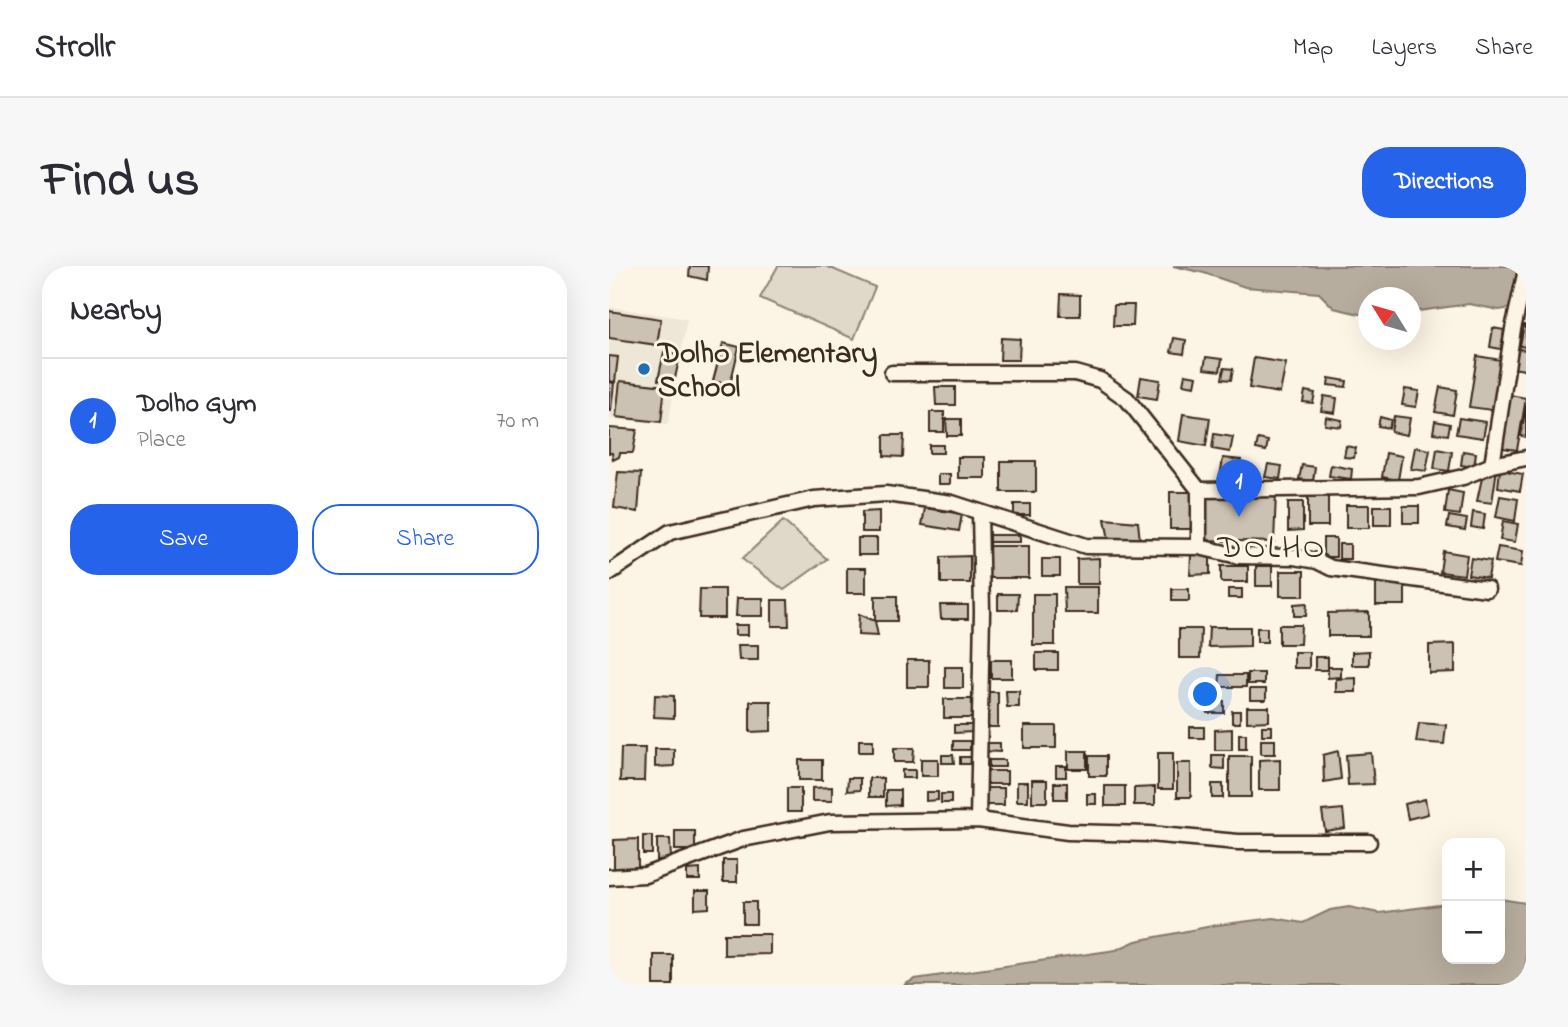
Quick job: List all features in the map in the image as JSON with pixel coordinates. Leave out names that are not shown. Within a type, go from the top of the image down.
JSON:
[{"type":"street","points":[[1492,465],[1513,329],[1526,270]]},
{"type":"street","points":[[892,373],[1075,373],[1100,380],[1127,399],[1199,490],[1199,547]]},
{"type":"street","points":[[1199,490],[1419,487],[1526,457]]},
{"type":"street","points":[[609,573],[670,532],[814,499],[886,494],[952,503],[1086,546],[1199,547],[1238,556],[1294,557],[1317,561],[1331,568],[1487,589]]},
{"type":"street","points":[[978,820],[982,612],[980,512]]},
{"type":"street","points":[[609,877],[645,875],[743,839],[830,822],[978,820],[1068,832],[1149,834],[1238,842],[1369,842]]},
{"type":"shaded area","points":[[778,266],[826,266],[875,287],[854,339],[760,298]]},
{"type":"shaded area","points":[[1173,266],[1526,266],[1526,306],[1499,310],[1469,304],[1421,311],[1421,287],[1358,287],[1358,314],[1334,308],[1319,293],[1245,287]]},
{"type":"shaded area","name":"Dolho Elementary School","points":[[609,307],[687,319],[668,424],[609,419]]},
{"type":"shaded area","points":[[783,521],[827,559],[784,590],[742,559]]},
{"type":"shaded area","points":[[1505,900],[1526,903],[1526,985],[904,985],[915,979],[1116,950],[1136,941],[1217,925],[1274,918],[1303,923],[1330,910],[1349,907],[1379,913],[1442,905],[1442,964],[1505,964]]},
{"type":"building","points":[[690,266],[708,266],[707,280],[689,276]]},
{"type":"building","points":[[1061,294],[1080,295],[1080,316],[1060,316]]},
{"type":"building","points":[[1114,305],[1134,305],[1133,326],[1113,326]]},
{"type":"building","points":[[609,311],[661,319],[657,345],[609,338]]},
{"type":"building","points":[[1524,325],[1526,326],[1526,347],[1520,346]]},
{"type":"building","points":[[1493,328],[1504,330],[1501,349],[1490,347]]},
{"type":"building","points":[[1001,338],[1020,339],[1019,360],[1000,360]]},
{"type":"building","points":[[1174,338],[1186,340],[1184,354],[1171,352]]},
{"type":"building","points":[[723,343],[739,347],[730,385],[713,381]]},
{"type":"building","points":[[1514,348],[1526,350],[1526,370],[1511,368]]},
{"type":"building","points":[[664,352],[680,355],[674,383],[658,380]]},
{"type":"building","points":[[609,356],[618,357],[615,382],[609,381]]},
{"type":"building","points":[[1477,356],[1501,360],[1492,410],[1469,407]]},
{"type":"building","points":[[1206,357],[1222,359],[1220,371],[1204,369]]},
{"type":"building","points":[[1254,358],[1286,363],[1280,393],[1249,388]]},
{"type":"building","points":[[1224,368],[1233,369],[1231,380],[1222,379]]},
{"type":"building","points":[[1185,374],[1197,376],[1195,386],[1183,384]]},
{"type":"building","points":[[1141,377],[1160,380],[1157,399],[1138,396]]},
{"type":"building","points":[[1329,378],[1347,381],[1346,387],[1328,385]]},
{"type":"building","points":[[620,381],[665,386],[661,422],[616,417]]},
{"type":"building","points":[[609,382],[614,383],[611,411],[609,411]]},
{"type":"building","points":[[935,387],[955,387],[955,405],[936,405]]},
{"type":"building","points":[[1440,387],[1457,390],[1453,415],[1435,412]]},
{"type":"building","points":[[1405,389],[1419,391],[1416,407],[1402,405]]},
{"type":"building","points":[[1305,391],[1315,393],[1313,403],[1303,402]]},
{"type":"building","points":[[1505,394],[1526,398],[1517,450],[1496,447]]},
{"type":"building","points":[[1324,396],[1337,398],[1335,413],[1321,411]]},
{"type":"building","points":[[1526,404],[1526,437],[1521,436]]},
{"type":"building","points":[[930,412],[944,412],[944,432],[930,432]]},
{"type":"building","points":[[1183,414],[1210,418],[1206,446],[1179,441]]},
{"type":"building","points":[[1394,416],[1410,418],[1407,435],[1391,432]]},
{"type":"building","points":[[1326,417],[1342,420],[1341,427],[1325,425]]},
{"type":"building","points":[[1380,417],[1391,420],[1389,428],[1378,426]]},
{"type":"building","points":[[1459,418],[1486,422],[1483,438],[1456,434]]},
{"type":"building","points":[[946,419],[961,419],[961,436],[947,436]]},
{"type":"building","points":[[1435,421],[1450,424],[1448,435],[1433,433]]},
{"type":"building","points":[[609,428],[637,430],[633,453],[620,453],[619,457],[613,460],[612,453],[609,453]]},
{"type":"building","points":[[1214,434],[1233,437],[1230,452],[1212,449]]},
{"type":"building","points":[[884,435],[904,435],[903,457],[884,456]]},
{"type":"building","points":[[1258,439],[1268,441],[1266,451],[1256,449]]},
{"type":"building","points":[[929,445],[943,445],[943,453],[929,453]]},
{"type":"building","points":[[1346,446],[1356,448],[1354,458],[1344,457]]},
{"type":"building","points":[[1415,447],[1430,450],[1426,471],[1411,469]]},
{"type":"building","points":[[1437,449],[1452,452],[1449,471],[1434,469]]},
{"type":"building","points":[[1463,451],[1476,453],[1474,467],[1461,465]]},
{"type":"building","points":[[1386,453],[1402,456],[1398,480],[1382,477]]},
{"type":"building","points":[[958,457],[985,457],[985,478],[958,478]]},
{"type":"building","points":[[1223,458],[1241,460],[1238,480],[1220,477]]},
{"type":"building","points":[[1001,461],[1036,461],[1036,492],[1001,492]]},
{"type":"building","points":[[1268,464],[1282,466],[1280,479],[1265,477]]},
{"type":"building","points":[[1302,465],[1315,467],[1313,481],[1299,479]]},
{"type":"building","points":[[1331,465],[1352,469],[1351,479],[1329,476]]},
{"type":"building","points":[[1497,469],[1492,503],[1477,501],[1483,473]]},
{"type":"building","points":[[1500,470],[1523,474],[1520,491],[1498,487]]},
{"type":"building","points":[[618,472],[641,473],[638,512],[614,508]]},
{"type":"building","points":[[938,474],[950,474],[950,484],[938,484]]},
{"type":"building","points":[[1448,490],[1463,493],[1460,515],[1445,513]]},
{"type":"building","points":[[1170,492],[1192,492],[1192,529],[1170,529]]},
{"type":"building","points":[[1203,493],[1276,494],[1274,542],[1202,540]]},
{"type":"building","points":[[1308,495],[1328,495],[1328,526],[1308,526]]},
{"type":"building","points":[[1500,496],[1518,499],[1515,521],[1496,517]]},
{"type":"building","points":[[1288,502],[1303,502],[1303,530],[1288,531]]},
{"type":"building","points":[[1014,504],[1030,504],[1030,515],[1014,515]]},
{"type":"building","points":[[1346,505],[1369,505],[1369,528],[1346,528]]},
{"type":"building","points":[[1374,506],[1391,506],[1391,525],[1374,525]]},
{"type":"building","points":[[1403,506],[1419,506],[1419,523],[1403,523]]},
{"type":"building","points":[[925,508],[962,514],[959,531],[922,525]]},
{"type":"building","points":[[879,511],[879,532],[862,532],[862,512]]},
{"type":"building","points":[[1473,512],[1485,514],[1483,529],[1471,527]]},
{"type":"building","points":[[1449,516],[1467,519],[1465,530],[1447,527]]},
{"type":"building","points":[[1105,519],[1138,522],[1140,541],[1109,540]]},
{"type":"building","points":[[1503,521],[1518,524],[1515,542],[1500,540]]},
{"type":"building","points":[[988,535],[1020,535],[1020,542],[988,542]]},
{"type":"building","points":[[858,538],[877,538],[877,555],[858,555]]},
{"type":"building","points":[[1323,538],[1336,538],[1336,557],[1323,557]]},
{"type":"building","points":[[1339,544],[1350,544],[1350,559],[1339,559]]},
{"type":"building","points":[[985,546],[1029,546],[1029,578],[985,578]]},
{"type":"building","points":[[1498,547],[1523,551],[1521,566],[1495,562]]},
{"type":"building","points":[[1443,551],[1467,555],[1464,575],[1440,572]]},
{"type":"building","points":[[1191,555],[1210,555],[1210,574],[1190,575]]},
{"type":"building","points":[[970,556],[970,583],[941,583],[941,557]]},
{"type":"building","points":[[1099,558],[1099,584],[1077,584],[1077,559]]},
{"type":"building","points":[[1471,558],[1491,561],[1488,578],[1468,575]]},
{"type":"building","points":[[1042,559],[1060,559],[1060,576],[1042,576]]},
{"type":"building","points":[[1221,566],[1248,566],[1248,582],[1221,582]]},
{"type":"building","points":[[1256,566],[1272,566],[1272,586],[1256,586]]},
{"type":"building","points":[[847,568],[866,568],[866,593],[847,593]]},
{"type":"building","points":[[1280,571],[1304,571],[1304,596],[1280,596]]},
{"type":"building","points":[[1405,583],[1405,605],[1376,605],[1376,584]]},
{"type":"building","points":[[1064,587],[1098,587],[1098,613],[1065,613]]},
{"type":"building","points":[[700,589],[725,589],[725,618],[699,618]]},
{"type":"building","points":[[1172,589],[1189,589],[1189,601],[1172,601]]},
{"type":"building","points":[[1228,589],[1242,589],[1242,598],[1228,598]]},
{"type":"building","points":[[998,594],[1018,594],[1017,610],[998,610]]},
{"type":"building","points":[[1033,594],[1055,594],[1055,645],[1033,645]]},
{"type":"building","points":[[875,596],[897,596],[897,621],[875,621]]},
{"type":"building","points":[[737,598],[763,598],[763,616],[736,616]]},
{"type":"building","points":[[772,600],[788,600],[789,626],[772,626]]},
{"type":"building","points":[[1307,603],[1306,616],[1294,616],[1294,604]]},
{"type":"building","points":[[940,605],[968,605],[968,619],[941,619]]},
{"type":"building","points":[[1369,612],[1369,636],[1328,636],[1328,613]]},
{"type":"building","points":[[859,614],[875,621],[878,636],[858,635]]},
{"type":"building","points":[[735,625],[748,625],[748,635],[735,635]]},
{"type":"building","points":[[1279,625],[1301,625],[1300,644],[1279,644]]},
{"type":"building","points":[[1209,627],[1250,627],[1250,646],[1208,647]]},
{"type":"building","points":[[1257,628],[1267,628],[1267,642],[1257,642]]},
{"type":"building","points":[[1179,629],[1201,629],[1200,658],[1179,658]]},
{"type":"building","points":[[1455,644],[1455,672],[1429,673],[1429,645]]},
{"type":"building","points":[[738,645],[758,645],[758,660],[739,660]]},
{"type":"building","points":[[1369,651],[1369,665],[1352,665],[1352,652]]},
{"type":"building","points":[[1294,652],[1309,652],[1309,668],[1294,668]]},
{"type":"building","points":[[1036,653],[1058,653],[1058,670],[1036,670]]},
{"type":"building","points":[[1315,657],[1328,657],[1328,670],[1315,670]]},
{"type":"building","points":[[907,660],[929,660],[929,687],[907,687]]},
{"type":"building","points":[[991,660],[1012,660],[1012,678],[991,678]]},
{"type":"building","points":[[945,667],[963,667],[963,688],[945,688]]},
{"type":"building","points":[[1328,667],[1341,667],[1341,677],[1328,678]]},
{"type":"building","points":[[1248,673],[1264,673],[1264,684],[1248,684]]},
{"type":"building","points":[[1220,675],[1246,675],[1246,687],[1219,687]]},
{"type":"building","points":[[1356,678],[1356,692],[1336,692],[1336,679]]},
{"type":"building","points":[[1250,689],[1266,689],[1266,700],[1250,700]]},
{"type":"building","points":[[1006,691],[1019,691],[1019,707],[1007,707]]},
{"type":"building","points":[[986,692],[998,692],[998,727],[986,727]]},
{"type":"building","points":[[655,695],[674,696],[674,718],[654,717]]},
{"type":"building","points":[[944,699],[973,699],[973,718],[944,718]]},
{"type":"building","points":[[750,701],[771,701],[771,731],[750,732]]},
{"type":"building","points":[[1206,701],[1224,701],[1224,713],[1207,713]]},
{"type":"building","points":[[1247,707],[1269,707],[1269,721],[1247,722]]},
{"type":"building","points":[[1232,711],[1240,711],[1240,723],[1232,723]]},
{"type":"building","points":[[1419,723],[1446,725],[1444,744],[1416,742]]},
{"type":"building","points":[[954,725],[973,725],[973,732],[954,733]]},
{"type":"building","points":[[1024,726],[1056,726],[1056,748],[1024,748]]},
{"type":"building","points":[[1262,726],[1272,726],[1272,735],[1262,735]]},
{"type":"building","points":[[1190,727],[1204,727],[1204,738],[1190,738]]},
{"type":"building","points":[[1232,729],[1232,750],[1215,750],[1215,730]]},
{"type":"building","points":[[1239,734],[1246,734],[1246,749],[1239,749]]},
{"type":"building","points":[[859,740],[873,740],[873,752],[859,752]]},
{"type":"building","points":[[1261,740],[1275,740],[1275,754],[1261,754]]},
{"type":"building","points":[[953,741],[970,741],[970,750],[953,750]]},
{"type":"building","points":[[983,743],[1000,743],[1000,752],[983,751]]},
{"type":"building","points":[[621,748],[645,748],[644,781],[620,781]]},
{"type":"building","points":[[894,748],[914,748],[913,762],[894,762]]},
{"type":"building","points":[[655,749],[674,749],[674,766],[655,767]]},
{"type":"building","points":[[1068,751],[1087,751],[1087,769],[1068,769]]},
{"type":"building","points":[[1338,751],[1341,779],[1324,782],[1323,755]]},
{"type":"building","points":[[1158,753],[1173,753],[1173,789],[1158,789]]},
{"type":"building","points":[[1371,753],[1374,784],[1348,785],[1346,755]]},
{"type":"building","points":[[942,755],[953,755],[954,763],[942,763]]},
{"type":"building","points":[[1212,755],[1224,755],[1224,769],[1212,768]]},
{"type":"building","points":[[1089,756],[1106,756],[1106,776],[1089,776]]},
{"type":"building","points":[[1229,756],[1251,756],[1251,797],[1229,797]]},
{"type":"building","points":[[960,757],[972,757],[972,764],[960,764]]},
{"type":"building","points":[[921,759],[938,759],[938,776],[921,776]]},
{"type":"building","points":[[1280,759],[1280,790],[1259,790],[1259,760]]},
{"type":"building","points":[[799,760],[822,760],[822,780],[799,780]]},
{"type":"building","points":[[989,760],[1005,760],[1005,767],[989,767]]},
{"type":"building","points":[[1177,763],[1191,763],[1191,797],[1177,797]]},
{"type":"building","points":[[1056,766],[1066,766],[1066,777],[1056,777]]},
{"type":"building","points":[[902,770],[915,770],[915,778],[902,778]]},
{"type":"building","points":[[986,771],[1007,771],[1007,784],[986,784]]},
{"type":"building","points":[[848,778],[860,778],[860,790],[847,791]]},
{"type":"building","points":[[869,778],[883,778],[883,797],[869,797]]},
{"type":"building","points":[[1032,780],[1047,780],[1047,802],[1032,802]]},
{"type":"building","points":[[1017,782],[1028,782],[1028,801],[1017,801]]},
{"type":"building","points":[[1054,783],[1067,783],[1067,799],[1054,799]]},
{"type":"building","points":[[1212,784],[1223,784],[1223,798],[1212,798]]},
{"type":"building","points":[[1105,786],[1125,786],[1125,806],[1105,806]]},
{"type":"building","points":[[832,787],[832,801],[812,801],[812,788]]},
{"type":"building","points":[[1155,787],[1155,805],[1134,805],[1134,788]]},
{"type":"building","points":[[787,788],[801,788],[801,812],[787,812]]},
{"type":"building","points":[[983,788],[1004,788],[1004,805],[983,805]]},
{"type":"building","points":[[886,790],[900,790],[900,805],[886,806]]},
{"type":"building","points":[[926,792],[938,792],[938,800],[926,801]]},
{"type":"building","points":[[941,794],[951,794],[951,803],[941,803]]},
{"type":"building","points":[[1087,794],[1096,794],[1096,804],[1087,804]]},
{"type":"building","points":[[1425,799],[1428,814],[1408,819],[1405,804]]},
{"type":"building","points":[[1343,809],[1345,828],[1325,831],[1322,811]]},
{"type":"building","points":[[675,831],[695,831],[695,850],[675,850]]},
{"type":"building","points":[[643,836],[652,836],[652,854],[643,854]]},
{"type":"building","points":[[638,839],[638,872],[614,872],[614,840]]},
{"type":"building","points":[[657,839],[670,839],[671,859],[657,860]]},
{"type":"building","points":[[723,860],[737,860],[737,882],[723,882]]},
{"type":"building","points":[[700,869],[700,880],[687,880],[687,870]]},
{"type":"building","points":[[695,891],[709,891],[709,908],[695,909]]},
{"type":"building","points":[[743,902],[756,902],[756,924],[743,924]]},
{"type":"building","points":[[724,934],[770,934],[770,954],[724,955]]},
{"type":"building","points":[[654,955],[673,955],[673,985],[654,985]]},
{"type":"place","name":"Dolho Elementary School","points":[[644,369]]},
{"type":"place","name":"Dolho Gym","points":[[1239,517]]},
{"type":"district","name":"DOLHO","points":[[1272,545]]}]
